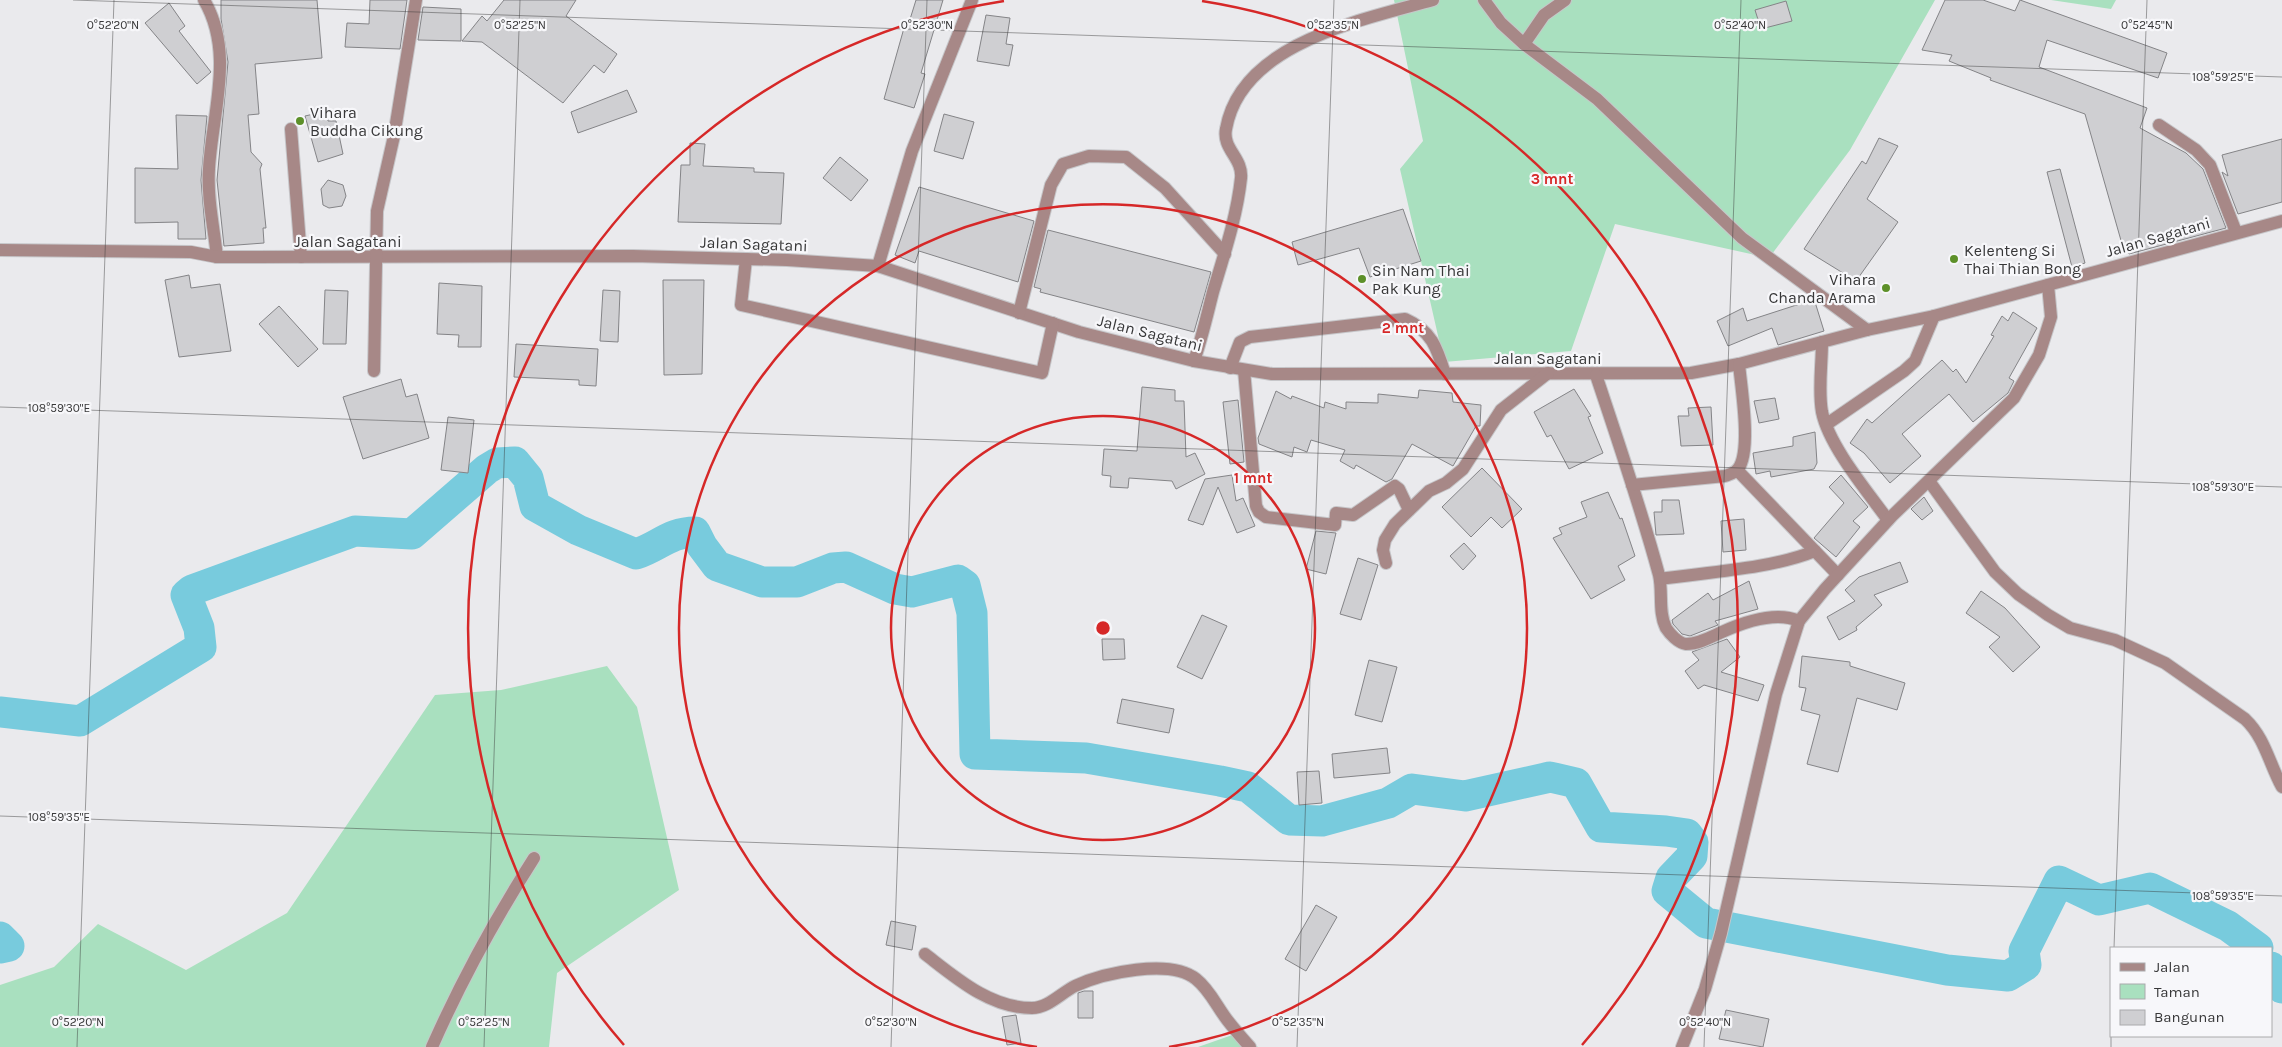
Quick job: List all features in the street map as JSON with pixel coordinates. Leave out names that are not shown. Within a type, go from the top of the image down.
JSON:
[{"type":"street","points":[[204,0],[214,22],[221,54],[209,171],[217,257]]},
{"type":"street","points":[[374,370],[375,258],[378,196],[394,136],[416,0]]},
{"type":"street","points":[[878,266],[912,151],[972,0]]},
{"type":"street","points":[[1194,361],[1225,254],[1241,175],[1239,162],[1227,146],[1225,130],[1244,88],[1261,68],[1294,46],[1365,19],[1433,0]]},
{"type":"street","points":[[1484,0],[1495,16],[1524,44],[1597,99],[1742,238],[1867,330]]},
{"type":"street","points":[[1524,44],[1544,15],[1565,0]]},
{"type":"street","points":[[2159,125],[2196,150],[2210,165],[2236,232]]},
{"type":"street","points":[[291,129],[300,257]]},
{"type":"street","points":[[1019,313],[1051,184],[1064,164],[1089,156],[1126,156],[1164,188],[1225,254]]},
{"type":"street","name":"Jalan Sagatani","points":[[0,250],[191,252],[217,257],[633,256],[746,259],[878,266],[1053,324],[1194,361],[1272,374],[1691,374],[1739,364],[1867,330],[1934,316],[2236,232],[2282,221]]},
{"type":"street","points":[[746,259],[741,305],[1042,373],[1053,324]]},
{"type":"street","points":[[1682,1047],[1705,989],[1721,933],[1776,694],[1799,621],[1888,520],[2014,398],[2039,355],[2052,309],[2048,284]]},
{"type":"street","points":[[1827,424],[1904,372],[1915,361],[1934,316]]},
{"type":"street","points":[[1230,368],[1240,342],[1250,337],[1405,319],[1421,326],[1431,338],[1445,374]]},
{"type":"street","points":[[1822,342],[1821,402],[1827,424],[1842,455],[1888,520]]},
{"type":"street","points":[[1632,485],[1725,476],[1737,470],[1742,462],[1745,423],[1739,364]]},
{"type":"street","points":[[1244,370],[1256,506],[1259,512],[1266,517],[1335,525],[1336,513],[1353,515],[1395,486],[1400,489],[1409,510]]},
{"type":"street","points":[[1386,563],[1383,550],[1385,540],[1395,524],[1429,491],[1446,482],[1463,469],[1502,410],[1548,374]]},
{"type":"street","points":[[1596,375],[1660,579],[1661,604],[1666,627],[1673,636],[1685,644],[1697,642],[1734,627],[1759,620],[1790,617],[1799,621]]},
{"type":"street","points":[[1737,470],[1838,575]]},
{"type":"street","points":[[1929,480],[1996,572],[2018,594],[2070,628],[2123,643],[2165,663],[2245,719],[2256,730],[2263,741],[2282,787]]},
{"type":"street","points":[[1660,579],[1775,562],[1815,551]]},
{"type":"street","points":[[432,1047],[459,986],[477,952],[496,917],[534,858]]},
{"type":"street","points":[[925,954],[979,993],[1012,1006],[1031,1008],[1045,1005],[1077,986],[1102,977],[1155,967],[1173,968],[1196,978],[1250,1047]]},
{"type":"green space","points":[[1394,0],[1935,0],[1850,150],[1769,258],[1615,224],[1571,351],[1444,362],[1400,169],[1423,141]]},
{"type":"green space","points":[[2051,0],[2116,0],[2111,9]]},
{"type":"green space","points":[[607,666],[637,707],[679,890],[557,973],[549,1047],[0,1047],[0,985],[54,967],[98,924],[186,970],[287,913],[435,695],[501,690]]},
{"type":"green space","points":[[1238,1033],[1258,1047],[1198,1047]]},
{"type":"building","points":[[221,0],[317,0],[322,58],[255,64],[259,114],[248,115],[251,152],[262,164],[260,169],[266,228],[263,228],[264,243],[224,246],[217,180],[228,62],[221,19]]},
{"type":"building","points":[[370,0],[407,0],[400,49],[345,47],[347,23],[369,24]]},
{"type":"building","points":[[504,0],[576,0],[566,16],[617,54],[604,73],[594,65],[563,103],[482,42],[462,41],[482,16],[487,21]]},
{"type":"building","points":[[916,0],[943,0],[921,73],[925,74],[914,108],[884,99],[904,28],[907,29]]},
{"type":"building","points":[[1945,0],[1983,0],[2015,11],[2020,0],[2167,53],[2158,78],[2047,40],[2039,67],[2147,108],[2140,128],[2186,153],[2203,169],[2226,228],[2129,254],[2126,243],[2122,244],[2085,114],[1990,80],[1991,78],[1949,61],[1952,55],[1922,50]]},
{"type":"building","points":[[1786,1],[1792,21],[1761,29],[1755,10]]},
{"type":"building","points":[[169,3],[185,26],[179,31],[211,72],[197,84],[145,23]]},
{"type":"building","points":[[423,7],[461,9],[461,41],[418,40]]},
{"type":"building","points":[[986,15],[1010,18],[1006,44],[1013,45],[1009,66],[977,61]]},
{"type":"building","points":[[627,90],[637,112],[578,133],[571,112]]},
{"type":"building","points":[[327,111],[328,121],[336,121],[343,154],[318,162],[305,116]]},
{"type":"building","points":[[944,114],[974,122],[963,159],[934,151]]},
{"type":"building","points":[[176,115],[207,116],[201,180],[206,239],[178,239],[178,222],[135,223],[135,168],[178,169]]},
{"type":"building","points":[[1879,138],[1898,146],[1867,199],[1898,222],[1856,281],[1804,249],[1862,161],[1866,164]]},
{"type":"building","points":[[2282,139],[2282,202],[2238,214],[2222,172],[2228,176],[2222,155]]},
{"type":"building","points":[[690,143],[705,144],[703,166],[754,168],[754,172],[784,173],[781,224],[678,222],[681,165],[690,165]]},
{"type":"building","points":[[840,157],[868,180],[851,201],[823,178]]},
{"type":"building","points":[[2060,169],[2085,263],[2072,267],[2047,172]]},
{"type":"building","points":[[328,180],[343,185],[346,196],[342,206],[329,208],[323,205],[321,189]]},
{"type":"building","points":[[919,187],[1034,221],[1018,282],[919,251],[915,263],[895,255]]},
{"type":"building","points":[[1403,209],[1421,261],[1370,277],[1359,248],[1298,265],[1292,242]]},
{"type":"building","points":[[1048,230],[1211,272],[1194,332],[1040,292],[1041,289],[1034,287]]},
{"type":"building","points":[[189,275],[191,288],[220,284],[231,351],[179,357],[165,280]]},
{"type":"building","points":[[663,280],[704,280],[702,374],[664,375]]},
{"type":"building","points":[[439,283],[482,286],[481,347],[458,347],[459,335],[437,334]]},
{"type":"building","points":[[325,290],[348,291],[346,344],[323,344]]},
{"type":"building","points":[[603,290],[620,291],[618,342],[600,341]]},
{"type":"building","points":[[1812,300],[1815,302],[1824,331],[1778,345],[1772,328],[1728,346],[1717,321],[1743,308],[1747,321]]},
{"type":"building","points":[[279,306],[318,349],[298,367],[259,324]]},
{"type":"building","points":[[2013,312],[2037,328],[2009,378],[2014,381],[2008,393],[1973,422],[1949,394],[1902,434],[1921,456],[1890,483],[1864,453],[1850,443],[1867,419],[1872,423],[1942,360],[1953,372],[1956,369],[1966,383],[1994,336],[1991,335],[2002,316],[2008,321]]},
{"type":"building","points":[[516,344],[598,349],[596,386],[579,385],[579,380],[514,377]]},
{"type":"building","points":[[401,379],[406,397],[417,394],[429,438],[363,459],[343,397]]},
{"type":"building","points":[[1142,387],[1175,390],[1175,401],[1184,401],[1186,457],[1195,453],[1205,474],[1176,489],[1172,481],[1129,478],[1128,488],[1110,487],[1111,476],[1102,475],[1104,449],[1137,451]]},
{"type":"building","points":[[1574,389],[1591,416],[1588,417],[1603,453],[1569,469],[1551,435],[1547,437],[1534,412]]},
{"type":"building","points":[[1419,390],[1452,393],[1453,402],[1481,405],[1480,426],[1476,426],[1453,466],[1412,444],[1392,479],[1386,482],[1356,465],[1354,469],[1340,461],[1345,450],[1311,440],[1307,452],[1294,447],[1292,457],[1259,444],[1258,438],[1276,391],[1291,399],[1292,396],[1324,408],[1325,402],[1346,409],[1346,402],[1378,403],[1378,394],[1418,398]]},
{"type":"building","points":[[1775,398],[1779,419],[1759,423],[1754,401]]},
{"type":"building","points":[[1238,400],[1244,462],[1230,464],[1223,402]]},
{"type":"building","points":[[1711,407],[1713,445],[1681,446],[1678,416],[1689,416],[1688,408]]},
{"type":"building","points":[[448,417],[474,420],[468,473],[441,470]]},
{"type":"building","points":[[1815,432],[1817,463],[1814,469],[1771,477],[1770,471],[1756,474],[1753,453],[1793,446],[1793,437]]},
{"type":"building","points":[[1482,468],[1522,509],[1502,528],[1491,517],[1471,537],[1442,507]]},
{"type":"building","points":[[1232,475],[1236,501],[1243,498],[1255,526],[1237,533],[1218,487],[1203,525],[1188,520],[1205,479]]},
{"type":"building","points":[[1841,475],[1868,507],[1853,521],[1860,527],[1836,557],[1814,538],[1844,503],[1829,487]]},
{"type":"building","points":[[1608,492],[1620,519],[1622,518],[1635,556],[1618,566],[1625,580],[1591,599],[1553,538],[1562,534],[1559,528],[1587,517],[1581,502]]},
{"type":"building","points":[[1924,497],[1933,511],[1922,520],[1911,509]]},
{"type":"building","points":[[1662,500],[1679,500],[1684,534],[1656,535],[1654,512],[1662,512]]},
{"type":"building","points":[[1744,519],[1746,550],[1723,552],[1721,521]]},
{"type":"building","points":[[1316,531],[1336,533],[1326,574],[1306,569]]},
{"type":"building","points":[[1464,543],[1476,556],[1463,570],[1450,556]]},
{"type":"building","points":[[1358,558],[1378,565],[1361,620],[1340,614]]},
{"type":"building","points":[[1900,562],[1908,582],[1874,595],[1882,605],[1856,627],[1857,630],[1839,640],[1827,617],[1855,601],[1845,590],[1859,577]]},
{"type":"building","points":[[1749,581],[1758,609],[1715,621],[1718,625],[1690,636],[1682,634],[1673,624],[1672,620],[1708,593],[1713,600]]},
{"type":"building","points":[[1981,591],[2005,608],[2040,647],[2013,672],[1989,647],[2000,637],[1966,613]]},
{"type":"building","points":[[1202,615],[1227,626],[1202,679],[1177,667]]},
{"type":"building","points":[[1102,639],[1124,639],[1125,659],[1103,660]]},
{"type":"building","points":[[1727,639],[1740,657],[1721,672],[1764,685],[1758,701],[1704,685],[1698,689],[1685,671],[1699,660],[1692,652]]},
{"type":"building","points":[[1802,656],[1850,662],[1850,666],[1905,683],[1897,710],[1857,698],[1838,772],[1807,764],[1820,715],[1801,710],[1806,688],[1799,687]]},
{"type":"building","points":[[1369,660],[1397,667],[1382,722],[1355,715]]},
{"type":"building","points":[[1122,699],[1174,709],[1169,733],[1117,723]]},
{"type":"building","points":[[1387,748],[1390,773],[1334,778],[1332,754]]},
{"type":"building","points":[[1319,771],[1322,803],[1299,805],[1297,772]]},
{"type":"building","points":[[1316,905],[1337,917],[1306,971],[1285,959]]},
{"type":"building","points":[[891,921],[916,926],[912,950],[886,945]]},
{"type":"building","points":[[1093,991],[1093,1018],[1078,1018],[1078,993]]},
{"type":"building","points":[[1726,1010],[1769,1019],[1763,1047],[1719,1039]]},
{"type":"building","points":[[1016,1015],[1021,1043],[1007,1045],[1002,1017]]},
{"type":"waterway","points":[[0,712],[80,721],[201,647],[199,628],[186,595],[192,590],[355,531],[412,534],[487,469],[497,463],[515,462],[528,478],[535,506],[578,530],[636,554],[678,534],[695,532],[702,546],[717,566],[762,582],[797,582],[833,568],[846,567],[895,589],[912,592],[958,580],[965,585],[972,613],[975,754],[1086,758],[1220,781],[1248,787],[1289,820],[1322,821],[1388,803],[1412,789],[1465,796],[1550,777],[1576,783],[1601,827],[1687,834],[1693,842],[1692,856],[1671,878],[1667,891],[1706,923],[1947,970],[2008,976],[2026,965],[2024,951],[2059,881],[2099,900],[2150,888],[2228,926],[2257,947]]},
{"type":"waterway","points":[[0,937],[9,946],[0,948]]},
{"type":"waterway","points":[[2272,969],[2282,988]]},
{"type":"place","name":"Vihara Buddha Cikung","points":[[300,121]]},
{"type":"place","name":"Kelenteng Si Thai Thian Bong","points":[[1954,259]]},
{"type":"place","name":"Sin Nam Thai Pak Kung","points":[[1362,279]]},
{"type":"place","name":"Vihara Chanda Arama","points":[[1886,288]]}]
